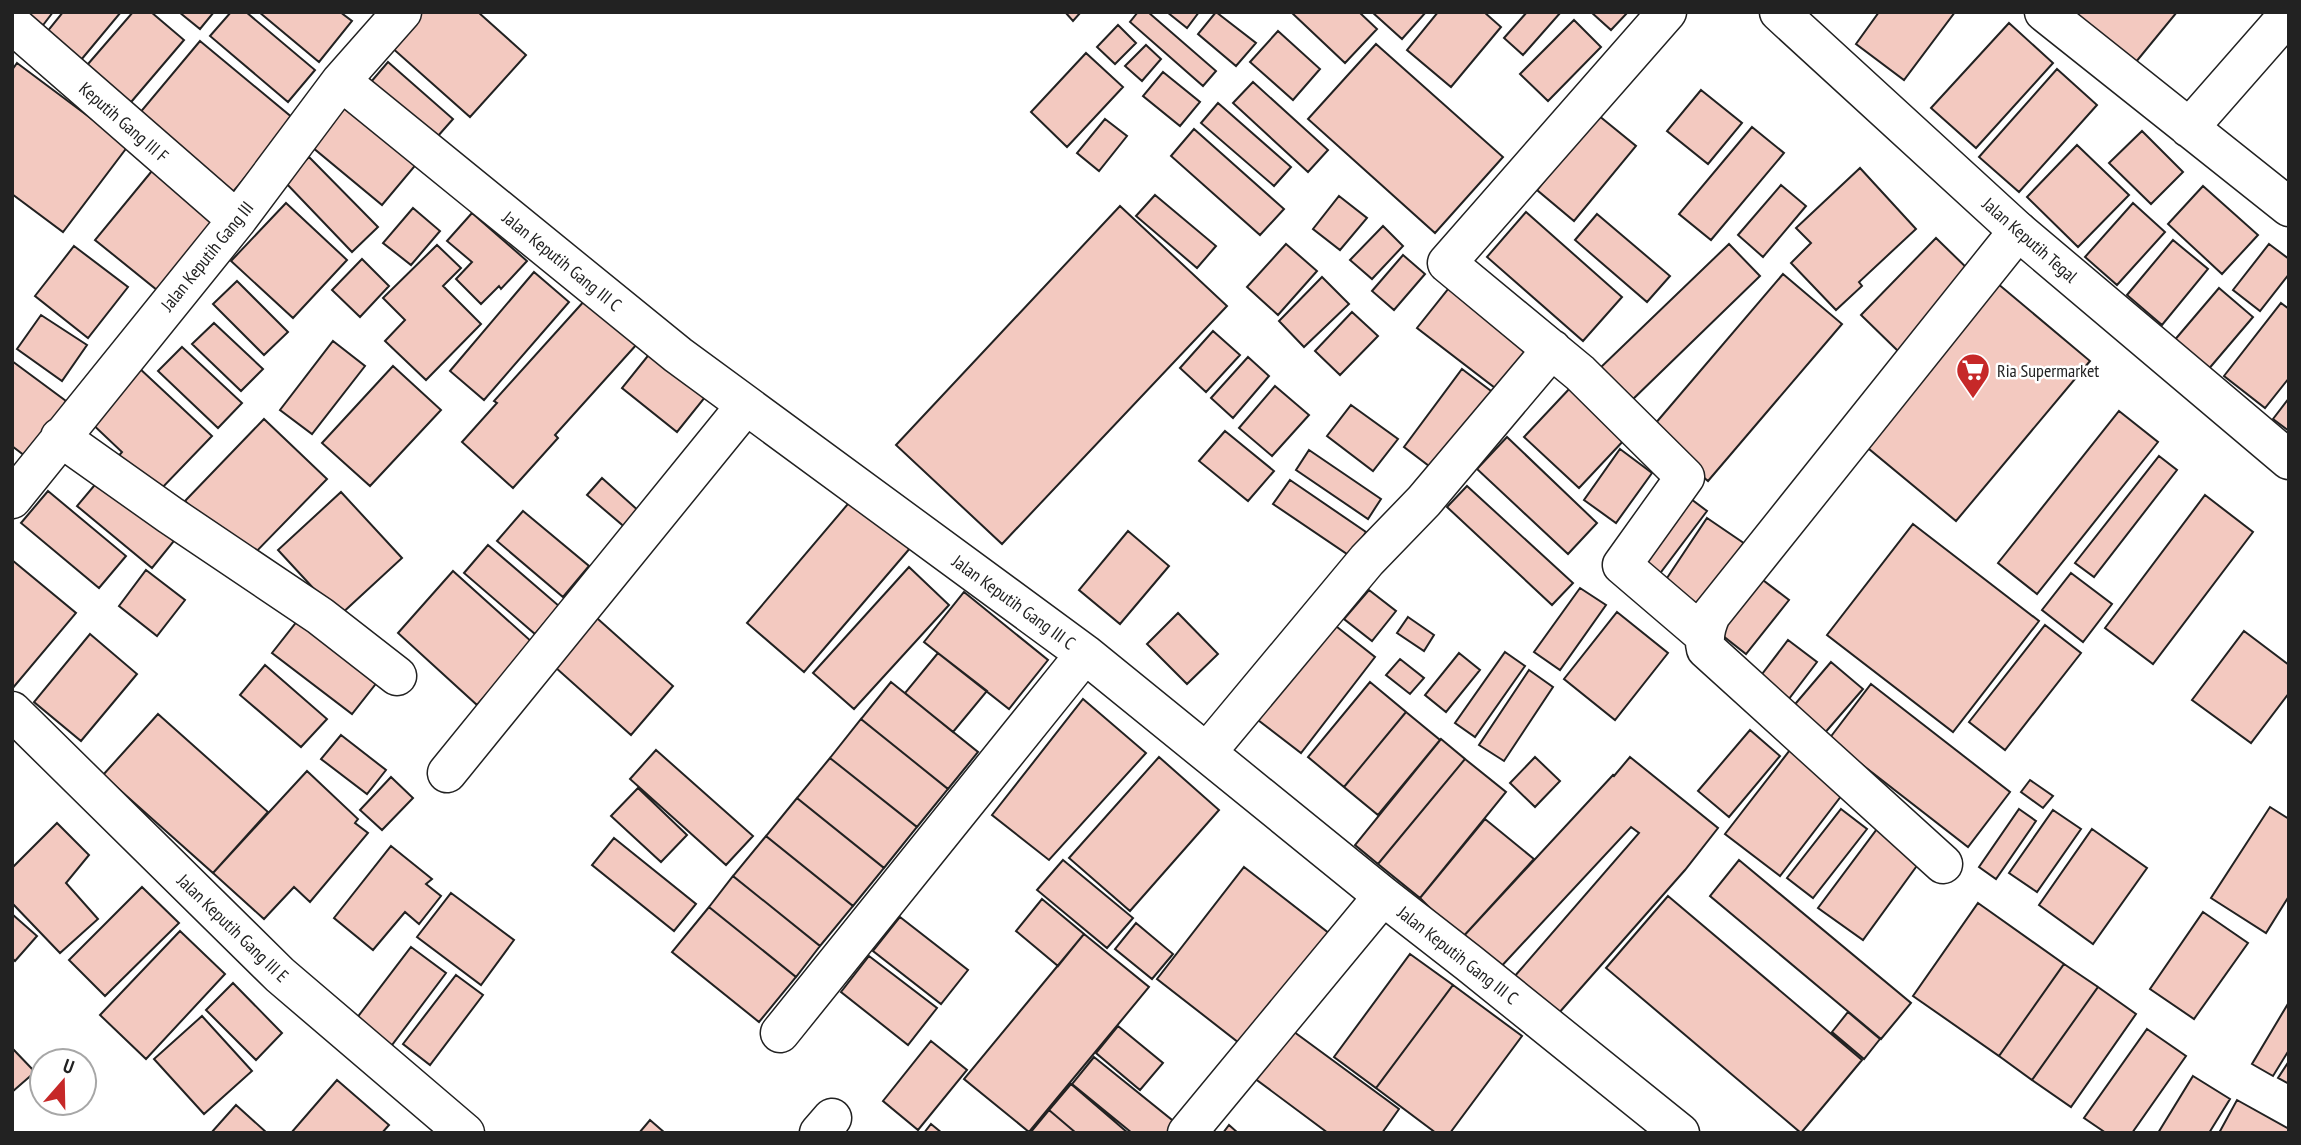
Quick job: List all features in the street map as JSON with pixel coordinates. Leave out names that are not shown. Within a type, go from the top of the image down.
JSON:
[{"type":"street","name":"Jalan Keputih Gang III","points":[[12,499],[237,220],[341,81],[402,12]]},
{"type":"street","points":[[1667,12],[1447,263],[1580,373],[1685,477],[1622,565],[1705,636]]},
{"type":"street","name":"Jalan Keputih Tegal","points":[[1779,12],[2018,231],[2289,460]]},
{"type":"street","points":[[2044,12],[2289,207]]},
{"type":"street","points":[[2189,128],[2289,14]]},
{"type":"street","name":"Keputih Gang III F","points":[[12,24],[237,220]]},
{"type":"street","name":"Jalan Keputih Gang III C","points":[[341,81],[678,355],[1086,654],[1680,1133]]},
{"type":"street","points":[[1943,864],[1706,649],[1706,627],[1711,615],[2018,231]]},
{"type":"street","points":[[1207,752],[1367,560],[1424,501],[1552,349]]},
{"type":"street","points":[[447,772],[746,405]]},
{"type":"street","points":[[60,437],[202,537],[320,615],[397,676]]},
{"type":"street","points":[[780,1033],[1086,654]]},
{"type":"street","name":"Jalan Keputih Gang III E","points":[[12,711],[280,975],[465,1133]]},
{"type":"street","points":[[1186,1133],[1383,896]]},
{"type":"building","points":[[12,12],[53,12],[34,37]]},
{"type":"building","points":[[63,12],[121,12],[76,66],[42,38]]},
{"type":"building","points":[[133,12],[151,12],[184,40],[126,108],[82,71]]},
{"type":"building","points":[[179,12],[214,12],[200,29]]},
{"type":"building","points":[[231,12],[246,12],[315,70],[288,102],[210,36]]},
{"type":"building","points":[[259,12],[340,12],[352,21],[319,62]]},
{"type":"building","points":[[421,12],[478,12],[526,55],[470,117],[390,46]]},
{"type":"building","points":[[1065,12],[1081,12],[1073,21]]},
{"type":"building","points":[[1138,12],[1148,12],[1216,71],[1203,86],[1130,22]]},
{"type":"building","points":[[1167,12],[1199,12],[1187,28]]},
{"type":"building","points":[[1216,12],[1256,43],[1236,66],[1198,34]]},
{"type":"building","points":[[1291,12],[1359,12],[1377,29],[1345,63]]},
{"type":"building","points":[[1372,12],[1426,12],[1402,39]]},
{"type":"building","points":[[1438,12],[1484,12],[1501,27],[1451,87],[1407,50]]},
{"type":"building","points":[[1527,12],[1561,12],[1523,55],[1504,38]]},
{"type":"building","points":[[1591,12],[1628,12],[1611,30]]},
{"type":"building","points":[[1879,12],[1955,12],[1904,80],[1856,44]]},
{"type":"building","points":[[2079,12],[2177,12],[2131,68],[2073,20]]},
{"type":"building","points":[[1574,20],[1601,47],[1548,101],[1520,74]]},
{"type":"building","points":[[2009,23],[2053,63],[1976,148],[1931,108]]},
{"type":"building","points":[[1118,25],[1136,43],[1115,64],[1097,47]]},
{"type":"building","points":[[1278,31],[1320,69],[1293,100],[1250,62]]},
{"type":"building","points":[[200,41],[294,119],[232,193],[138,115]]},
{"type":"building","points":[[1376,44],[1503,157],[1435,233],[1308,119]]},
{"type":"building","points":[[1146,45],[1161,59],[1142,81],[1125,66]]},
{"type":"building","points":[[1086,53],[1123,87],[1067,147],[1031,112]]},
{"type":"building","points":[[388,62],[453,119],[430,145],[365,89]]},
{"type":"building","points":[[17,63],[128,146],[63,232],[12,194],[12,70]]},
{"type":"building","points":[[2057,69],[2097,105],[2019,192],[1979,157]]},
{"type":"building","points":[[1163,72],[1200,102],[1180,126],[1143,96]]},
{"type":"building","points":[[1253,82],[1328,150],[1308,172],[1233,103]]},
{"type":"building","points":[[1701,90],[1742,123],[1708,164],[1667,131]]},
{"type":"building","points":[[342,98],[419,161],[382,205],[306,142]]},
{"type":"building","points":[[1218,103],[1291,167],[1274,186],[1201,123]]},
{"type":"building","points":[[1598,115],[1636,146],[1574,221],[1537,190]]},
{"type":"building","points":[[1105,119],[1127,136],[1099,171],[1077,153]]},
{"type":"building","points":[[1752,127],[1784,153],[1711,240],[1679,214]]},
{"type":"building","points":[[1194,129],[1284,209],[1260,235],[1171,156]]},
{"type":"building","points":[[2142,131],[2183,172],[2151,204],[2109,163]]},
{"type":"building","points":[[2077,145],[2129,195],[2078,247],[2027,197]]},
{"type":"building","points":[[309,157],[378,227],[352,252],[284,181]]},
{"type":"building","points":[[156,166],[217,216],[157,290],[95,240]]},
{"type":"building","points":[[1860,168],[1916,229],[1859,282],[1862,286],[1836,310],[1791,263],[1811,243],[1796,228]]},
{"type":"building","points":[[1781,185],[1806,206],[1763,257],[1738,235]]},
{"type":"building","points":[[2203,186],[2258,235],[2222,274],[2168,224]]},
{"type":"building","points":[[1155,195],[1216,246],[1197,268],[1136,216]]},
{"type":"building","points":[[1339,196],[1367,218],[1340,250],[1313,229]]},
{"type":"building","points":[[286,203],[347,260],[293,318],[231,261]]},
{"type":"building","points":[[2133,203],[2165,232],[2117,285],[2085,257]]},
{"type":"building","points":[[1120,206],[1227,306],[1002,544],[896,445]]},
{"type":"building","points":[[413,208],[440,231],[411,265],[383,243]]},
{"type":"building","points":[[1526,212],[1622,297],[1583,341],[1487,257]]},
{"type":"building","points":[[472,213],[527,261],[501,289],[499,286],[481,304],[456,279],[472,262],[447,241]]},
{"type":"building","points":[[1597,214],[1670,276],[1647,302],[1575,240]]},
{"type":"building","points":[[1383,226],[1403,246],[1372,279],[1350,260]]},
{"type":"building","points":[[1936,238],[1973,274],[1898,351],[1861,315]]},
{"type":"building","points":[[2173,240],[2208,269],[2162,325],[2127,295]]},
{"type":"building","points":[[1286,244],[1317,271],[1278,315],[1247,287]]},
{"type":"building","points":[[1729,244],[1760,276],[1630,402],[1598,370]]},
{"type":"building","points":[[2269,244],[2289,259],[2289,274],[2260,311],[2233,290]]},
{"type":"building","points":[[437,245],[461,268],[443,286],[481,324],[426,380],[385,341],[405,320],[383,298]]},
{"type":"building","points":[[74,246],[128,287],[88,338],[35,296]]},
{"type":"building","points":[[1403,255],[1425,274],[1394,310],[1372,291]]},
{"type":"building","points":[[362,259],[389,286],[360,317],[332,290]]},
{"type":"building","points":[[534,272],[569,302],[484,400],[450,371]]},
{"type":"building","points":[[1783,274],[1842,324],[1708,481],[1649,431]]},
{"type":"building","points":[[1322,277],[1349,304],[1304,347],[1279,321]]},
{"type":"building","name":"Ria Supermarket","points":[[1991,278],[2090,361],[1956,521],[1857,439]]},
{"type":"building","points":[[237,281],[288,332],[264,355],[213,304]]},
{"type":"building","points":[[1449,288],[1535,354],[1503,394],[1417,328]]},
{"type":"building","points":[[2219,288],[2253,317],[2207,371],[2173,342]]},
{"type":"building","points":[[586,299],[637,344],[555,435],[558,438],[513,488],[462,442],[497,403],[494,401]]},
{"type":"building","points":[[2281,303],[2289,309],[2289,378],[2265,408],[2224,376]]},
{"type":"building","points":[[1352,312],[1378,336],[1340,375],[1315,351]]},
{"type":"building","points":[[41,315],[87,345],[62,381],[17,349]]},
{"type":"building","points":[[214,323],[263,369],[241,391],[192,344]]},
{"type":"building","points":[[1213,331],[1240,355],[1206,392],[1180,368]]},
{"type":"building","points":[[333,341],[365,366],[312,434],[280,410]]},
{"type":"building","points":[[182,347],[242,403],[218,428],[158,371]]},
{"type":"building","points":[[655,347],[710,391],[677,432],[622,388]]},
{"type":"building","points":[[1248,357],[1269,376],[1233,418],[1211,398]]},
{"type":"building","points":[[12,361],[66,401],[29,459],[12,446]]},
{"type":"building","points":[[393,366],[441,410],[370,486],[322,443]]},
{"type":"building","points":[[138,367],[212,436],[161,489],[117,458],[122,452],[87,419]]},
{"type":"building","points":[[1462,369],[1495,394],[1437,472],[1404,447]]},
{"type":"building","points":[[1275,386],[1309,415],[1272,456],[1239,428]]},
{"type":"building","points":[[1571,387],[1626,438],[1579,488],[1524,437]]},
{"type":"building","points":[[2289,398],[2289,431],[2273,419]]},
{"type":"building","points":[[1351,405],[1398,439],[1373,471],[1327,436]]},
{"type":"building","points":[[2119,411],[2158,442],[2037,594],[1998,563]]},
{"type":"building","points":[[264,419],[327,479],[247,561],[185,501]]},
{"type":"building","points":[[1225,431],[1274,471],[1248,501],[1199,461]]},
{"type":"building","points":[[1507,437],[1597,523],[1568,554],[1477,469]]},
{"type":"building","points":[[1620,449],[1652,473],[1616,523],[1584,500]]},
{"type":"building","points":[[1309,450],[1381,499],[1368,519],[1296,470]]},
{"type":"building","points":[[2159,456],[2177,470],[2094,577],[2075,563]]},
{"type":"building","points":[[104,474],[178,536],[152,568],[77,506]]},
{"type":"building","points":[[602,478],[641,513],[627,529],[587,495]]},
{"type":"building","points":[[1290,480],[1366,532],[1350,556],[1273,504]]},
{"type":"building","points":[[1467,486],[1573,583],[1552,605],[1447,507]]},
{"type":"building","points":[[48,491],[126,556],[99,588],[21,523]]},
{"type":"building","points":[[341,492],[402,558],[339,616],[278,550]]},
{"type":"building","points":[[1683,493],[1707,511],[1652,584],[1626,563]]},
{"type":"building","points":[[2205,495],[2253,532],[2153,664],[2105,628]]},
{"type":"building","points":[[853,498],[911,547],[804,672],[747,623]]},
{"type":"building","points":[[523,511],[589,566],[563,597],[497,541]]},
{"type":"building","points":[[1707,518],[1751,548],[1699,624],[1661,587]]},
{"type":"building","points":[[1913,524],[2039,621],[1953,732],[1827,635]]},
{"type":"building","points":[[1128,531],[1169,566],[1120,624],[1079,590]]},
{"type":"building","points":[[488,545],[559,606],[535,634],[464,573]]},
{"type":"building","points":[[12,560],[76,613],[12,689]]},
{"type":"building","points":[[909,567],[949,605],[854,709],[813,673]]},
{"type":"building","points":[[146,570],[185,600],[157,636],[119,606]]},
{"type":"building","points":[[453,571],[533,643],[477,705],[398,633]]},
{"type":"building","points":[[2071,573],[2112,604],[2083,642],[2042,610]]},
{"type":"building","points":[[1755,574],[1789,600],[1746,654],[1713,628]]},
{"type":"building","points":[[1580,588],[1606,605],[1560,670],[1534,652]]},
{"type":"building","points":[[1369,590],[1396,611],[1372,641],[1344,619]]},
{"type":"building","points":[[964,592],[1048,660],[1009,709],[924,642]]},
{"type":"building","points":[[589,611],[673,686],[631,735],[546,659]]},
{"type":"building","points":[[1617,612],[1668,653],[1615,720],[1564,679]]},
{"type":"building","points":[[1178,613],[1218,654],[1187,684],[1147,644]]},
{"type":"building","points":[[302,615],[382,676],[352,714],[272,653]]},
{"type":"building","points":[[1408,617],[1434,635],[1424,651],[1397,633]]},
{"type":"building","points":[[1332,623],[1375,657],[1301,753],[1258,720]]},
{"type":"building","points":[[2045,625],[2081,653],[2005,750],[1969,722]]},
{"type":"building","points":[[2244,631],[2289,665],[2289,693],[2251,743],[2192,700]]},
{"type":"building","points":[[90,634],[137,674],[81,741],[34,702]]},
{"type":"building","points":[[1788,640],[1817,662],[1785,704],[1756,682]]},
{"type":"building","points":[[1505,652],[1525,666],[1475,737],[1455,723]]},
{"type":"building","points":[[938,653],[987,691],[953,732],[905,693]]},
{"type":"building","points":[[1459,653],[1480,670],[1446,712],[1425,695]]},
{"type":"building","points":[[1400,659],[1424,678],[1410,694],[1386,675]]},
{"type":"building","points":[[1831,662],[1863,689],[1816,743],[1785,716]]},
{"type":"building","points":[[265,665],[327,719],[301,747],[240,695]]},
{"type":"building","points":[[1529,670],[1553,687],[1504,761],[1479,745]]},
{"type":"building","points":[[891,682],[978,752],[948,789],[861,719]]},
{"type":"building","points":[[1370,682],[1406,712],[1344,787],[1308,757]]},
{"type":"building","points":[[1871,684],[2010,792],[1968,847],[1829,739]]},
{"type":"building","points":[[1083,699],[1146,753],[1049,860],[992,815]]},
{"type":"building","points":[[1406,712],[1440,740],[1378,815],[1344,787]]},
{"type":"building","points":[[158,714],[268,812],[213,873],[103,775]]},
{"type":"building","points":[[861,719],[948,789],[917,827],[830,758]]},
{"type":"building","points":[[1750,730],[1780,756],[1729,817],[1698,791]]},
{"type":"building","points":[[341,735],[386,770],[367,794],[321,759]]},
{"type":"building","points":[[1441,739],[1465,759],[1378,864],[1355,845]]},
{"type":"building","points":[[656,750],[753,836],[726,865],[630,779]]},
{"type":"building","points":[[1790,750],[1845,791],[1780,876],[1725,834]]},
{"type":"building","points":[[1159,757],[1219,810],[1130,911],[1069,858]]},
{"type":"building","points":[[1535,757],[1560,781],[1535,807],[1510,783]]},
{"type":"building","points":[[1630,757],[1718,828],[1685,870],[1558,1014],[1514,977],[1639,833],[1631,827],[1497,971],[1461,939]]},
{"type":"building","points":[[830,758],[917,827],[884,868],[797,798]]},
{"type":"building","points":[[1465,759],[1506,792],[1420,898],[1378,864]]},
{"type":"building","points":[[307,771],[358,819],[355,823],[368,833],[310,902],[294,887],[264,919],[213,873]]},
{"type":"building","points":[[391,777],[413,798],[382,830],[360,810]]},
{"type":"building","points":[[2030,780],[2053,796],[2043,808],[2021,792]]},
{"type":"building","points":[[638,788],[687,835],[661,862],[611,816]]},
{"type":"building","points":[[797,798],[884,868],[853,906],[766,836]]},
{"type":"building","points":[[2270,807],[2289,819],[2289,896],[2266,933],[2211,898]]},
{"type":"building","points":[[1841,809],[1867,829],[1813,898],[1787,878]]},
{"type":"building","points":[[2019,809],[2036,821],[1996,879],[1979,867]]},
{"type":"building","points":[[2053,810],[2081,829],[2037,892],[2009,873]]},
{"type":"building","points":[[1485,819],[1534,859],[1461,939],[1420,898]]},
{"type":"building","points":[[57,823],[89,855],[66,883],[98,919],[60,953],[12,903],[12,868]]},
{"type":"building","points":[[1880,825],[1924,856],[1863,940],[1818,908]]},
{"type":"building","points":[[2092,829],[2147,868],[2093,944],[2039,905]]},
{"type":"building","points":[[766,836],[853,906],[820,946],[733,876]]},
{"type":"building","points":[[614,838],[696,904],[674,931],[592,865]]},
{"type":"building","points":[[391,846],[432,879],[426,884],[441,896],[419,924],[405,912],[373,950],[334,918]]},
{"type":"building","points":[[1063,860],[1133,918],[1107,948],[1037,890]]},
{"type":"building","points":[[1739,860],[1911,1003],[1881,1039],[1710,896]]},
{"type":"building","points":[[1244,867],[1330,934],[1243,1046],[1157,979]]},
{"type":"building","points":[[733,876],[820,946],[796,977],[709,907]]},
{"type":"building","points":[[142,887],[179,923],[105,996],[69,960]]},
{"type":"building","points":[[451,893],[514,940],[481,985],[417,937]]},
{"type":"building","points":[[1668,896],[1862,1060],[1801,1133],[1606,968]]},
{"type":"building","points":[[1042,899],[1084,934],[1058,966],[1016,931]]},
{"type":"building","points":[[1978,903],[2064,964],[1999,1056],[1913,996]]},
{"type":"building","points":[[709,907],[796,977],[759,1022],[672,952]]},
{"type":"building","points":[[2203,912],[2248,943],[2194,1019],[2150,989]]},
{"type":"building","points":[[12,914],[37,936],[15,961],[12,958]]},
{"type":"building","points":[[900,917],[968,970],[941,1004],[873,951]]},
{"type":"building","points":[[1136,923],[1173,954],[1152,979],[1115,949]]},
{"type":"building","points":[[180,931],[225,974],[146,1059],[100,1015]]},
{"type":"building","points":[[1084,934],[1149,987],[1029,1132],[964,1079]]},
{"type":"building","points":[[411,947],[446,973],[386,1053],[350,1027]]},
{"type":"building","points":[[1410,954],[1453,985],[1376,1088],[1334,1057]]},
{"type":"building","points":[[869,956],[937,1008],[908,1045],[841,992]]},
{"type":"building","points":[[2064,964],[2098,987],[2032,1080],[1999,1056]]},
{"type":"building","points":[[456,975],[483,995],[430,1065],[403,1044]]},
{"type":"building","points":[[233,983],[282,1033],[256,1060],[206,1010]]},
{"type":"building","points":[[1453,985],[1522,1036],[1450,1133],[1436,1133],[1376,1088]]},
{"type":"building","points":[[2098,987],[2136,1014],[2071,1107],[2032,1080]]},
{"type":"building","points":[[2289,1002],[2289,1050],[2273,1076],[2252,1064]]},
{"type":"building","points":[[1848,1012],[1880,1039],[1864,1059],[1832,1032]]},
{"type":"building","points":[[202,1016],[252,1071],[204,1114],[154,1059]]},
{"type":"building","points":[[1118,1026],[1163,1063],[1140,1090],[1096,1053]]},
{"type":"building","points":[[1286,1026],[1399,1109],[1382,1133],[1328,1133],[1250,1075]]},
{"type":"building","points":[[2147,1029],[2186,1056],[2132,1133],[2106,1133],[2084,1118]]},
{"type":"building","points":[[931,1041],[967,1070],[918,1130],[883,1101]]},
{"type":"building","points":[[12,1048],[28,1065],[28,1078],[12,1092]]},
{"type":"building","points":[[1094,1057],[1177,1124],[1170,1133],[1132,1133],[1072,1084]]},
{"type":"building","points":[[2289,1061],[2289,1084],[2278,1078]]},
{"type":"building","points":[[2193,1076],[2230,1099],[2209,1133],[2158,1133]]},
{"type":"building","points":[[337,1080],[389,1125],[382,1133],[291,1133]]},
{"type":"building","points":[[1071,1084],[1128,1133],[1076,1133],[1049,1110]]},
{"type":"building","points":[[2237,1100],[2289,1129],[2289,1133],[2219,1133]]},
{"type":"building","points":[[236,1105],[267,1133],[211,1133]]},
{"type":"building","points":[[1049,1110],[1076,1133],[1030,1133]]},
{"type":"building","points":[[650,1120],[665,1133],[639,1133]]},
{"type":"building","points":[[931,1124],[942,1133],[924,1133]]},
{"type":"building","points":[[1229,1125],[1238,1133],[1223,1133]]},
{"type":"place","name":"Ria Supermarket","points":[[1973,400]]}]
